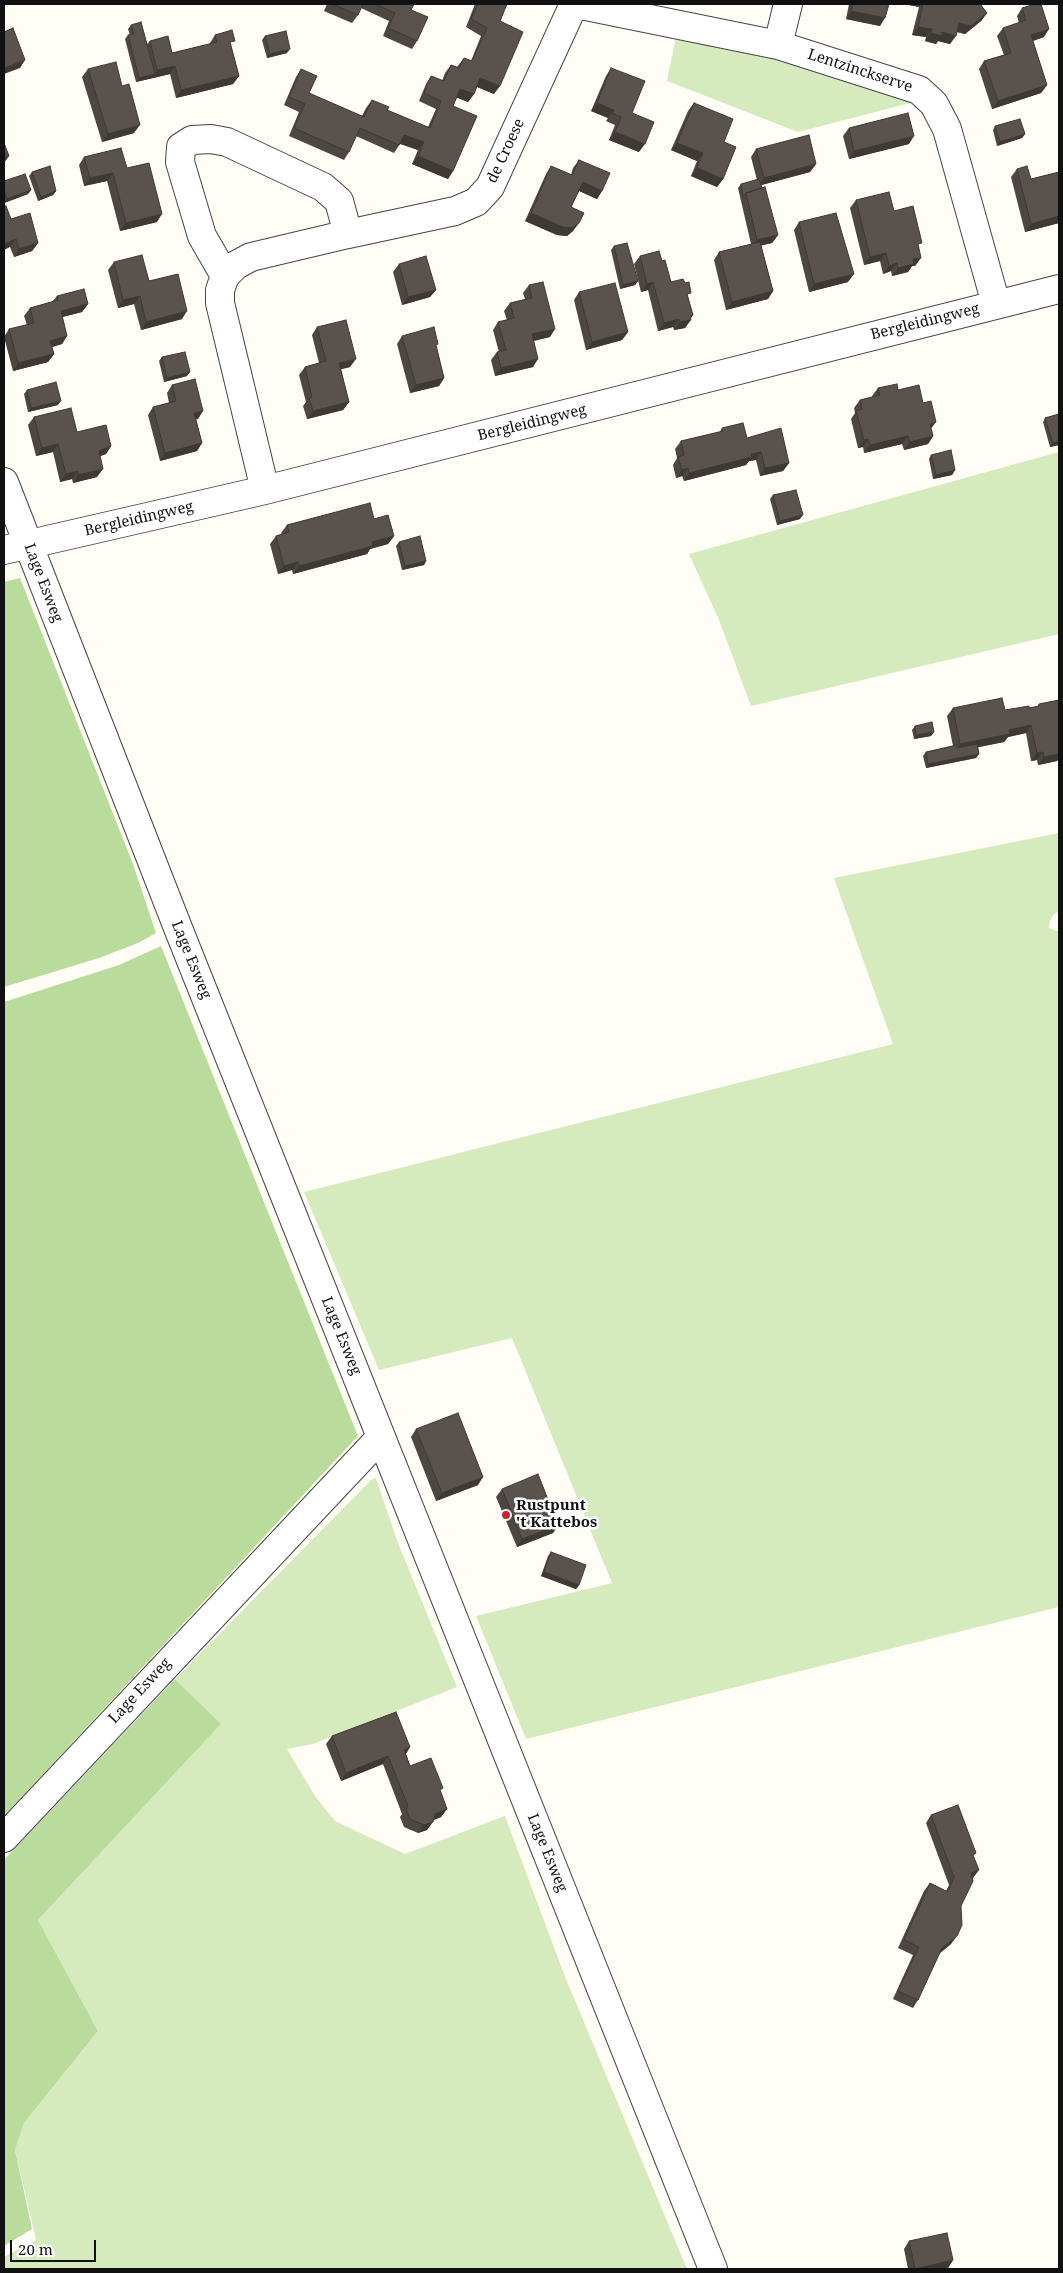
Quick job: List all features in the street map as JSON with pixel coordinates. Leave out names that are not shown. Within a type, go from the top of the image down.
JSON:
[{"type":"street","name":"Lentzinckserve","points":[[575,4],[778,45],[919,90],[934,104],[947,128],[996,304]]},
{"type":"street","name":"de Croese","points":[[224,276],[236,264],[251,257],[455,211],[476,202],[490,187],[575,4]]},
{"type":"street","points":[[778,45],[788,4]]},
{"type":"street","points":[[265,490],[220,303],[220,290],[224,276],[202,236],[180,162],[181,147],[192,140],[211,139],[226,142],[323,187],[339,201],[348,234]]},
{"type":"street","name":"Bergleidingweg","points":[[16,547],[265,490],[1059,289]]},
{"type":"street","name":"Lage Esweg","points":[[4,482],[16,547],[178,928],[713,2269]]},
{"type":"street","name":"Lage Esweg","points":[[4,1838],[382,1437]]},
{"type":"green space","points":[[676,37],[779,58],[918,101],[798,132],[667,81]]},
{"type":"green space","points":[[1059,452],[1059,634],[751,706],[719,620],[689,554]]},
{"type":"green space","points":[[20,578],[133,864],[156,933],[138,943],[99,958],[4,987],[4,582]]},
{"type":"green space","points":[[1059,833],[1059,911],[1054,914],[1049,928],[1059,932],[1059,1607],[526,1739],[476,1616],[612,1583],[512,1338],[379,1370],[304,1192],[893,1044],[834,878]]},
{"type":"green space","points":[[161,946],[358,1436],[4,1816],[4,1002],[119,965]]},
{"type":"green space","points":[[376,1478],[398,1543],[457,1687],[313,1744],[287,1749],[315,1796],[335,1821],[405,1854],[505,1816],[564,1974],[687,2269],[4,2269],[4,2257],[36,2240],[15,2150],[24,2123],[98,2031],[38,1920],[221,1724],[175,1679],[371,1480]]},
{"type":"green space","points":[[175,1679],[221,1724],[38,1920],[98,2031],[24,2123],[15,2150],[32,2229],[4,2246],[4,1860]]},
{"type":"building","points":[[332,4],[363,4],[358,15]]},
{"type":"building","points":[[375,4],[414,4],[411,10],[428,17],[417,41],[388,28],[395,13]]},
{"type":"building","points":[[478,4],[507,4],[500,21],[523,32],[500,86],[480,78],[474,94],[460,89],[453,106],[477,116],[453,171],[418,156],[424,142],[404,135],[399,145],[360,128],[349,152],[294,128],[305,104],[289,97],[301,69],[317,76],[309,93],[364,117],[372,100],[389,107],[387,110],[430,128],[441,101],[424,93],[431,76],[444,81],[451,65],[459,68],[464,58],[472,61],[487,28],[471,19]]},
{"type":"building","points":[[853,4],[889,4],[885,18],[851,11]]},
{"type":"building","points":[[923,4],[980,4],[987,13],[971,26],[959,23],[956,36],[942,32],[942,36],[931,33],[932,29],[918,27]]},
{"type":"building","points":[[1041,4],[1049,29],[1031,35],[1047,85],[998,101],[984,61],[1011,53],[1003,28],[1026,20],[1022,8]]},
{"type":"building","points":[[141,22],[155,74],[139,78],[128,35],[134,34],[131,25]]},
{"type":"building","points":[[13,28],[25,60],[4,68],[4,32]]},
{"type":"building","points":[[232,30],[235,41],[230,42],[239,76],[181,90],[175,66],[157,70],[150,41],[168,36],[172,53],[217,42],[215,35]]},
{"type":"building","points":[[286,31],[290,49],[270,54],[265,36]]},
{"type":"building","points":[[116,62],[122,86],[129,84],[140,125],[108,134],[88,69]]},
{"type":"building","points":[[611,68],[645,81],[632,113],[654,122],[645,144],[615,132],[621,117],[612,113],[614,110],[597,103]]},
{"type":"building","points":[[694,103],[733,119],[724,142],[736,147],[723,179],[697,168],[703,153],[677,143]]},
{"type":"building","points":[[908,113],[914,136],[854,151],[849,128]]},
{"type":"building","points":[[1020,119],[1025,134],[1000,142],[995,126]]},
{"type":"building","points":[[809,135],[816,164],[764,178],[756,149]]},
{"type":"building","points":[[4,143],[9,156],[4,158]]},
{"type":"building","points":[[121,148],[127,168],[149,163],[162,214],[126,223],[113,173],[90,178],[84,157]]},
{"type":"building","points":[[579,160],[610,173],[602,191],[583,182],[571,207],[584,213],[579,223],[572,228],[563,227],[531,213],[551,166],[572,175]]},
{"type":"building","points":[[50,166],[56,191],[41,197],[32,172]]},
{"type":"building","points":[[1027,166],[1031,179],[1059,172],[1059,216],[1031,224],[1017,169]]},
{"type":"building","points":[[25,174],[31,190],[7,199],[4,181]]},
{"type":"building","points":[[759,179],[762,188],[746,193],[743,197],[741,184]]},
{"type":"building","points":[[765,187],[778,235],[757,240],[746,193]]},
{"type":"building","points":[[889,192],[894,211],[913,206],[922,243],[918,244],[921,258],[913,259],[914,264],[898,268],[897,263],[889,266],[886,253],[870,257],[856,200]]},
{"type":"building","points":[[6,206],[11,219],[30,213],[38,243],[19,249],[16,239],[4,244],[4,207]]},
{"type":"building","points":[[836,213],[854,274],[814,284],[799,222]]},
{"type":"building","points":[[760,242],[773,291],[732,302],[719,252]]},
{"type":"building","points":[[627,243],[638,281],[623,285],[614,246]]},
{"type":"building","points":[[659,251],[662,261],[665,260],[671,282],[683,279],[685,283],[689,282],[691,293],[687,294],[693,315],[690,316],[691,320],[680,322],[679,319],[664,323],[653,282],[647,284],[640,256]]},
{"type":"building","points":[[142,255],[149,281],[178,274],[187,311],[146,322],[140,296],[123,300],[114,262]]},
{"type":"building","points":[[426,256],[436,290],[408,297],[399,264]]},
{"type":"building","points":[[543,282],[555,329],[532,334],[538,359],[501,368],[497,352],[506,350],[498,322],[514,318],[510,303],[532,298],[529,285]]},
{"type":"building","points":[[615,283],[628,332],[592,342],[579,292]]},
{"type":"building","points":[[84,289],[88,304],[61,311],[67,336],[50,341],[54,354],[18,363],[9,329],[34,323],[30,308],[58,300],[57,296]]},
{"type":"building","points":[[346,320],[356,359],[339,363],[349,402],[313,411],[309,398],[312,397],[305,367],[326,361],[317,327]]},
{"type":"building","points":[[434,327],[438,344],[436,345],[444,378],[416,385],[402,336]]},
{"type":"building","points":[[185,352],[190,372],[167,378],[162,357]]},
{"type":"building","points":[[195,379],[203,411],[194,413],[202,443],[165,453],[153,407],[176,401],[172,385]]},
{"type":"building","points":[[56,382],[61,401],[31,408],[27,390]]},
{"type":"building","points":[[897,384],[898,390],[919,385],[923,403],[931,401],[936,422],[930,424],[933,436],[910,442],[908,436],[870,445],[868,439],[864,440],[856,411],[862,409],[860,400],[880,395],[878,388]]},
{"type":"building","points":[[71,408],[77,432],[106,425],[111,446],[99,451],[103,469],[78,475],[78,471],[66,474],[58,444],[42,448],[34,417]]},
{"type":"building","points":[[1059,414],[1059,441],[1053,443],[1045,418]]},
{"type":"building","points":[[743,423],[747,438],[781,428],[789,463],[765,468],[761,452],[751,454],[752,457],[689,473],[688,468],[682,470],[678,457],[684,455],[681,441],[723,431],[722,428]]},
{"type":"building","points":[[951,450],[955,470],[936,475],[931,455]]},
{"type":"building","points":[[796,490],[803,515],[780,521],[773,495]]},
{"type":"building","points":[[370,503],[374,519],[388,515],[394,536],[372,542],[373,546],[299,566],[298,562],[284,566],[276,536],[289,532],[287,525]]},
{"type":"building","points":[[420,536],[426,561],[405,566],[399,542]]},
{"type":"building","points":[[1002,698],[1005,710],[1029,706],[1029,708],[1059,700],[1059,754],[1044,757],[1043,752],[1037,753],[1031,725],[1009,730],[1010,734],[960,744],[953,708]]},
{"type":"building","points":[[932,722],[934,732],[916,735],[915,726]]},
{"type":"building","points":[[977,744],[979,754],[928,764],[926,752],[957,745],[957,748]]},
{"type":"building","points":[[458,1413],[483,1477],[442,1493],[416,1429]]},
{"type":"building","points":[[538,1474],[558,1525],[522,1539],[502,1489]]},
{"type":"building","points":[[551,1552],[586,1565],[579,1585],[544,1572]]},
{"type":"building","points":[[396,1712],[410,1747],[404,1750],[410,1766],[431,1758],[443,1788],[440,1790],[447,1809],[435,1814],[433,1822],[424,1825],[410,1819],[406,1809],[408,1806],[388,1756],[346,1773],[332,1736]]},
{"type":"building","points":[[958,1805],[976,1853],[973,1855],[979,1870],[971,1873],[973,1881],[961,1906],[962,1925],[957,1936],[942,1948],[918,2000],[898,1991],[919,1947],[904,1940],[930,1883],[948,1892],[954,1877],[931,1815]]},
{"type":"building","points":[[947,2233],[953,2260],[915,2269],[909,2241]]},
{"type":"place","name":"Rustpunt 't Kattebos","points":[[506,1515]]}]
